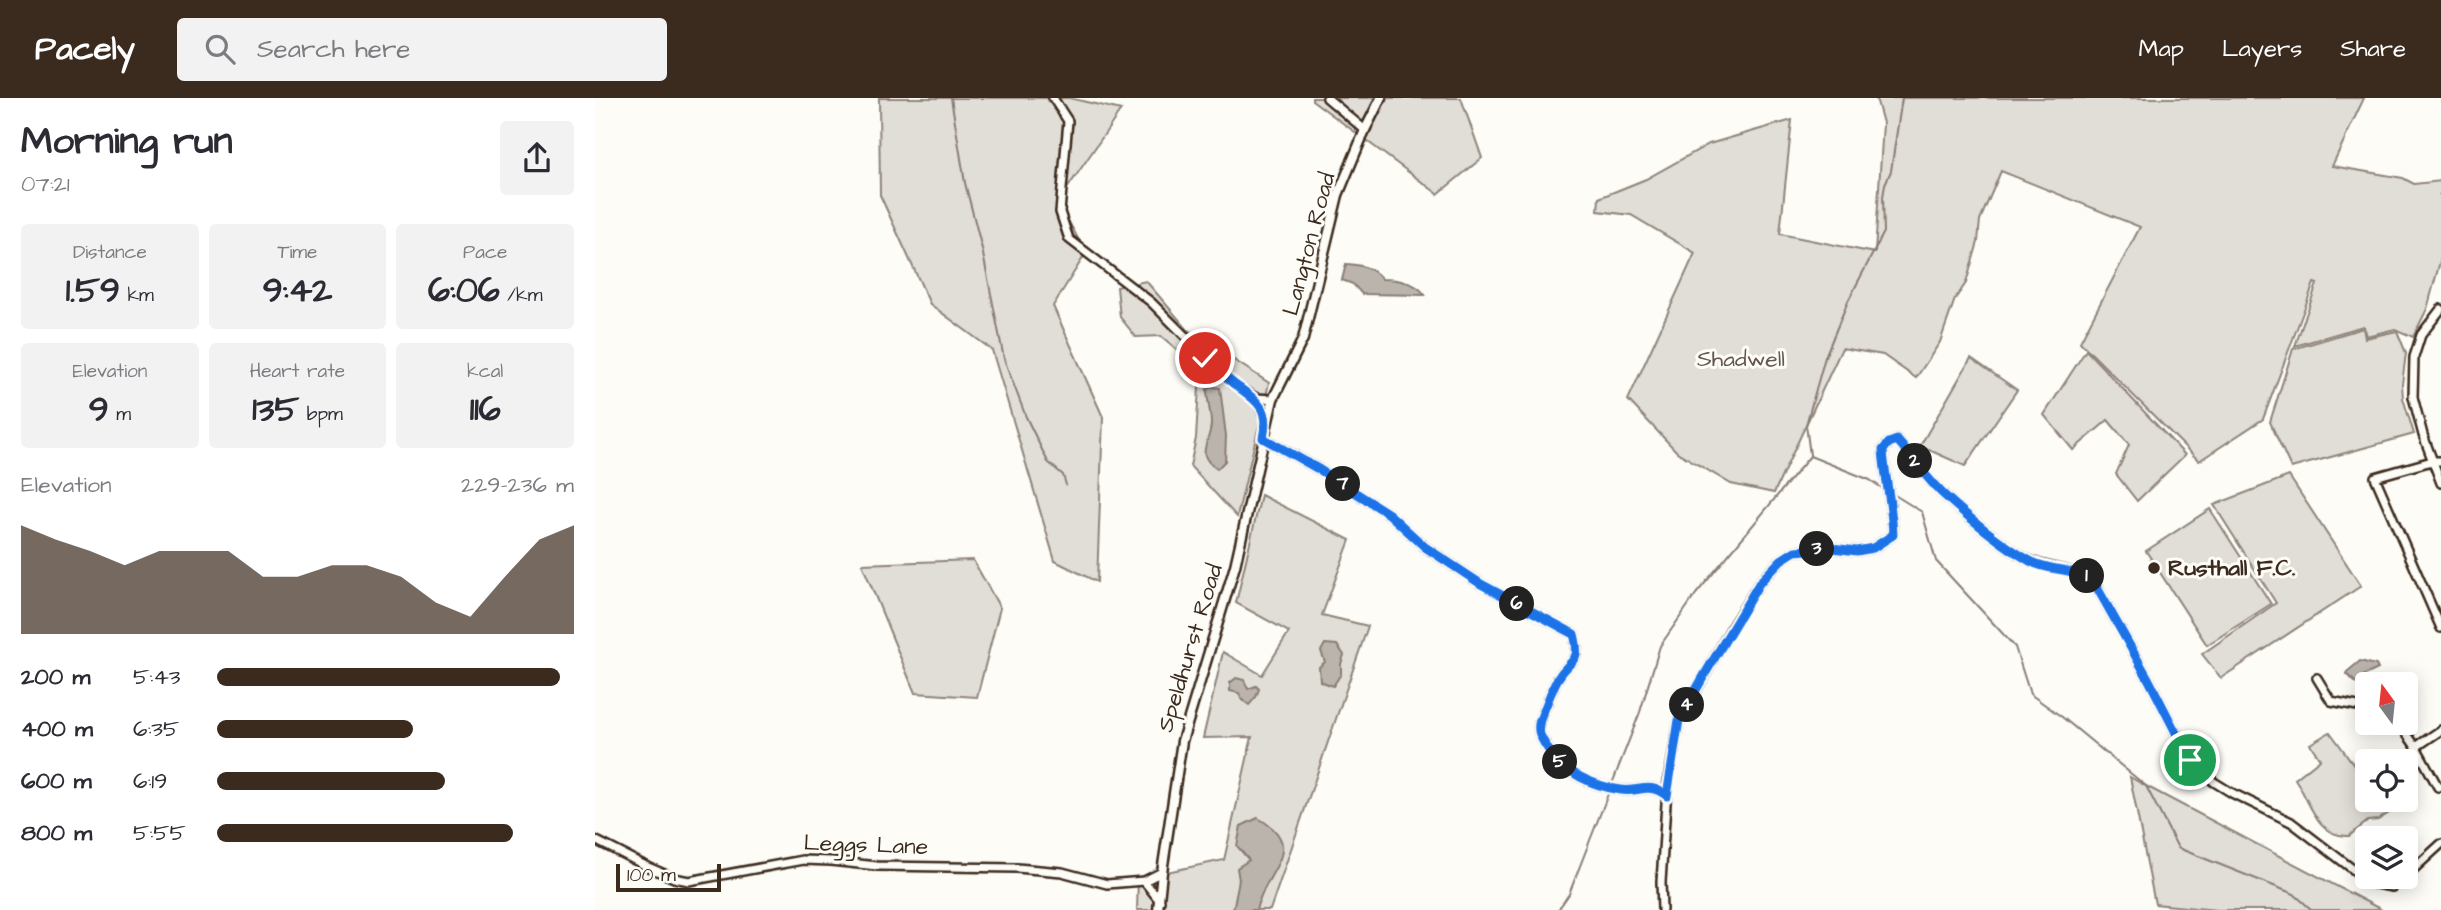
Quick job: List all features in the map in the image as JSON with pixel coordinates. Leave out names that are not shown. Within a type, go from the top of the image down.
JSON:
[{"type":"street","points":[[1053,98],[1068,121],[1060,212],[1069,239],[1151,302],[1233,384],[1256,398],[1273,399]]},
{"type":"street","points":[[1327,98],[1365,130]]},
{"type":"street","name":"Langton Road","points":[[1273,399],[1303,339],[1338,195],[1381,98]]},
{"type":"street","points":[[2441,309],[2421,335],[2414,357],[2413,397],[2441,482]]},
{"type":"street","points":[[1256,398],[1267,422]]},
{"type":"street","name":"Speldhurst Road","points":[[1159,905],[1182,741],[1235,566],[1273,399]]},
{"type":"street","points":[[1263,438],[1389,514],[1425,547],[1481,584],[1574,634],[1578,649],[1573,662],[1558,678],[1538,723],[1538,734],[1551,753],[1579,778],[1623,791],[1657,788],[1667,796]]},
{"type":"street","points":[[1662,910],[1661,882],[1667,796],[1679,720],[1760,582],[1781,560],[1795,551],[1832,548],[1857,551],[1873,548],[1893,535],[1883,450],[1889,443],[1897,440],[1943,494],[2016,552],[2035,564],[2086,576],[2095,584],[2190,760],[2214,782],[2291,822],[2355,871]]},
{"type":"street","points":[[2441,461],[2432,461],[2375,477],[2441,628]]},
{"type":"street","points":[[2317,678],[2331,701],[2355,706]]},
{"type":"street","points":[[2416,747],[2441,730]]},
{"type":"street","points":[[2408,735],[2438,787]]},
{"type":"street","name":"Leggs Lane","points":[[595,840],[648,867],[689,881],[767,866],[817,860],[877,866],[1017,868],[1062,872],[1107,884],[1144,881],[1162,872]]},
{"type":"street","points":[[2418,865],[2441,844]]},
{"type":"street","points":[[1144,881],[1159,905]]},
{"type":"green space","points":[[879,98],[1069,98],[1121,110],[1058,202],[1086,253],[1053,306],[1103,417],[1097,582],[1055,561],[992,350],[930,304],[880,195]]},
{"type":"green space","points":[[1312,98],[1461,98],[1482,158],[1438,194]]},
{"type":"green space","name":"Shadwell","points":[[1876,98],[2364,98],[2332,166],[2403,178],[2414,184],[2441,181],[2441,258],[2427,309],[2413,337],[2395,329],[2366,336],[2363,326],[2295,346],[2317,284],[2314,283],[2263,419],[2199,461],[2080,342],[2140,227],[2001,171],[1980,220],[1978,242],[1966,283],[1955,299],[1940,342],[1916,378],[1883,355],[1842,348],[1774,493],[1731,484],[1677,452],[1628,400],[1695,253],[1631,215],[1598,211],[1599,198],[1646,179],[1709,144],[1792,120],[1780,234],[1875,253],[1883,123]]},
{"type":"green space","points":[[1146,281],[1188,330],[1269,383],[1237,517],[1190,466],[1196,438],[1200,369],[1161,336],[1136,337],[1120,317],[1117,287]]},
{"type":"green space","points":[[2363,328],[2365,338],[2397,331],[2406,353],[2403,398],[2414,434],[2291,468],[2270,422],[2293,349]]},
{"type":"green space","points":[[2086,350],[2185,455],[2137,501],[2116,474],[2129,445],[2108,420],[2073,450],[2044,415]]},
{"type":"green space","points":[[1971,358],[2017,390],[1965,466],[1920,446]]},
{"type":"green space","points":[[2289,476],[2361,586],[2221,678],[2202,654],[2276,603],[2214,505]]},
{"type":"green space","points":[[1261,495],[1350,540],[1322,615],[1368,626],[1270,910],[1137,910],[1138,878],[1224,860],[1252,737],[1203,738],[1223,652],[1262,675],[1289,632],[1236,603]]},
{"type":"green space","points":[[2210,509],[2271,604],[2207,645],[2146,551]]},
{"type":"green space","points":[[973,560],[1000,608],[977,697],[915,693],[862,564]]},
{"type":"green space","points":[[2330,732],[2355,766],[2355,812],[2389,813],[2378,820],[2355,826],[2355,831],[2349,836],[2329,831],[2315,816],[2295,779],[2320,759],[2310,744]]},
{"type":"green space","points":[[2130,777],[2382,910],[2217,910],[2155,904]]},
{"type":"shaded area","points":[[1346,264],[1366,267],[1382,279],[1412,284],[1425,295],[1362,294],[1353,284],[1342,280]]},
{"type":"shaded area","points":[[1220,388],[1226,436],[1225,461],[1217,469],[1206,458],[1205,453],[1211,423],[1207,389]]},
{"type":"shaded area","points":[[1325,644],[1337,645],[1344,655],[1341,674],[1333,686],[1320,681],[1319,667],[1325,662],[1321,651]]},
{"type":"shaded area","points":[[2360,661],[2376,665],[2378,669],[2372,672],[2355,672],[2355,682],[2347,674]]},
{"type":"shaded area","points":[[1236,678],[1244,680],[1248,689],[1256,686],[1259,689],[1249,705],[1241,699],[1239,693],[1230,691],[1230,683]]},
{"type":"shaded area","points":[[1258,818],[1273,829],[1280,839],[1282,849],[1256,910],[1233,910],[1239,880],[1237,868],[1249,860],[1237,846],[1241,826]]},
{"type":"waterway","points":[[951,98],[965,183],[982,249],[1004,359],[1026,417],[1048,462],[1063,475],[1066,485]]},
{"type":"waterway","points":[[1810,455],[1806,425],[1825,357],[1848,301],[1884,232],[1883,197],[1891,171],[1902,98]]},
{"type":"waterway","points":[[1612,784],[1640,712],[1660,646],[1696,594],[1810,456],[1870,480],[1885,490]]},
{"type":"waterway","points":[[1893,494],[1922,512],[1936,561],[2015,647],[2030,694],[2146,786],[2178,848],[2294,894],[2312,910]]},
{"type":"waterway","points":[[1558,910],[1569,894],[1610,789]]},
{"type":"place","name":"Rusthall F.C.","points":[[2154,568]]},
{"type":"route","points":[[1205,358],[1233,384],[1256,398],[1267,422],[1263,438],[1389,514],[1425,547],[1481,584],[1574,634],[1578,649],[1573,662],[1558,678],[1538,723],[1538,734],[1551,753],[1579,778],[1623,791],[1657,788],[1667,796],[1679,720],[1760,582],[1781,560],[1795,551],[1832,548],[1857,551],[1873,548],[1893,535],[1883,450],[1889,443],[1897,440],[1943,494],[2016,552],[2035,564],[2086,576],[2095,584],[2190,760]]}]
